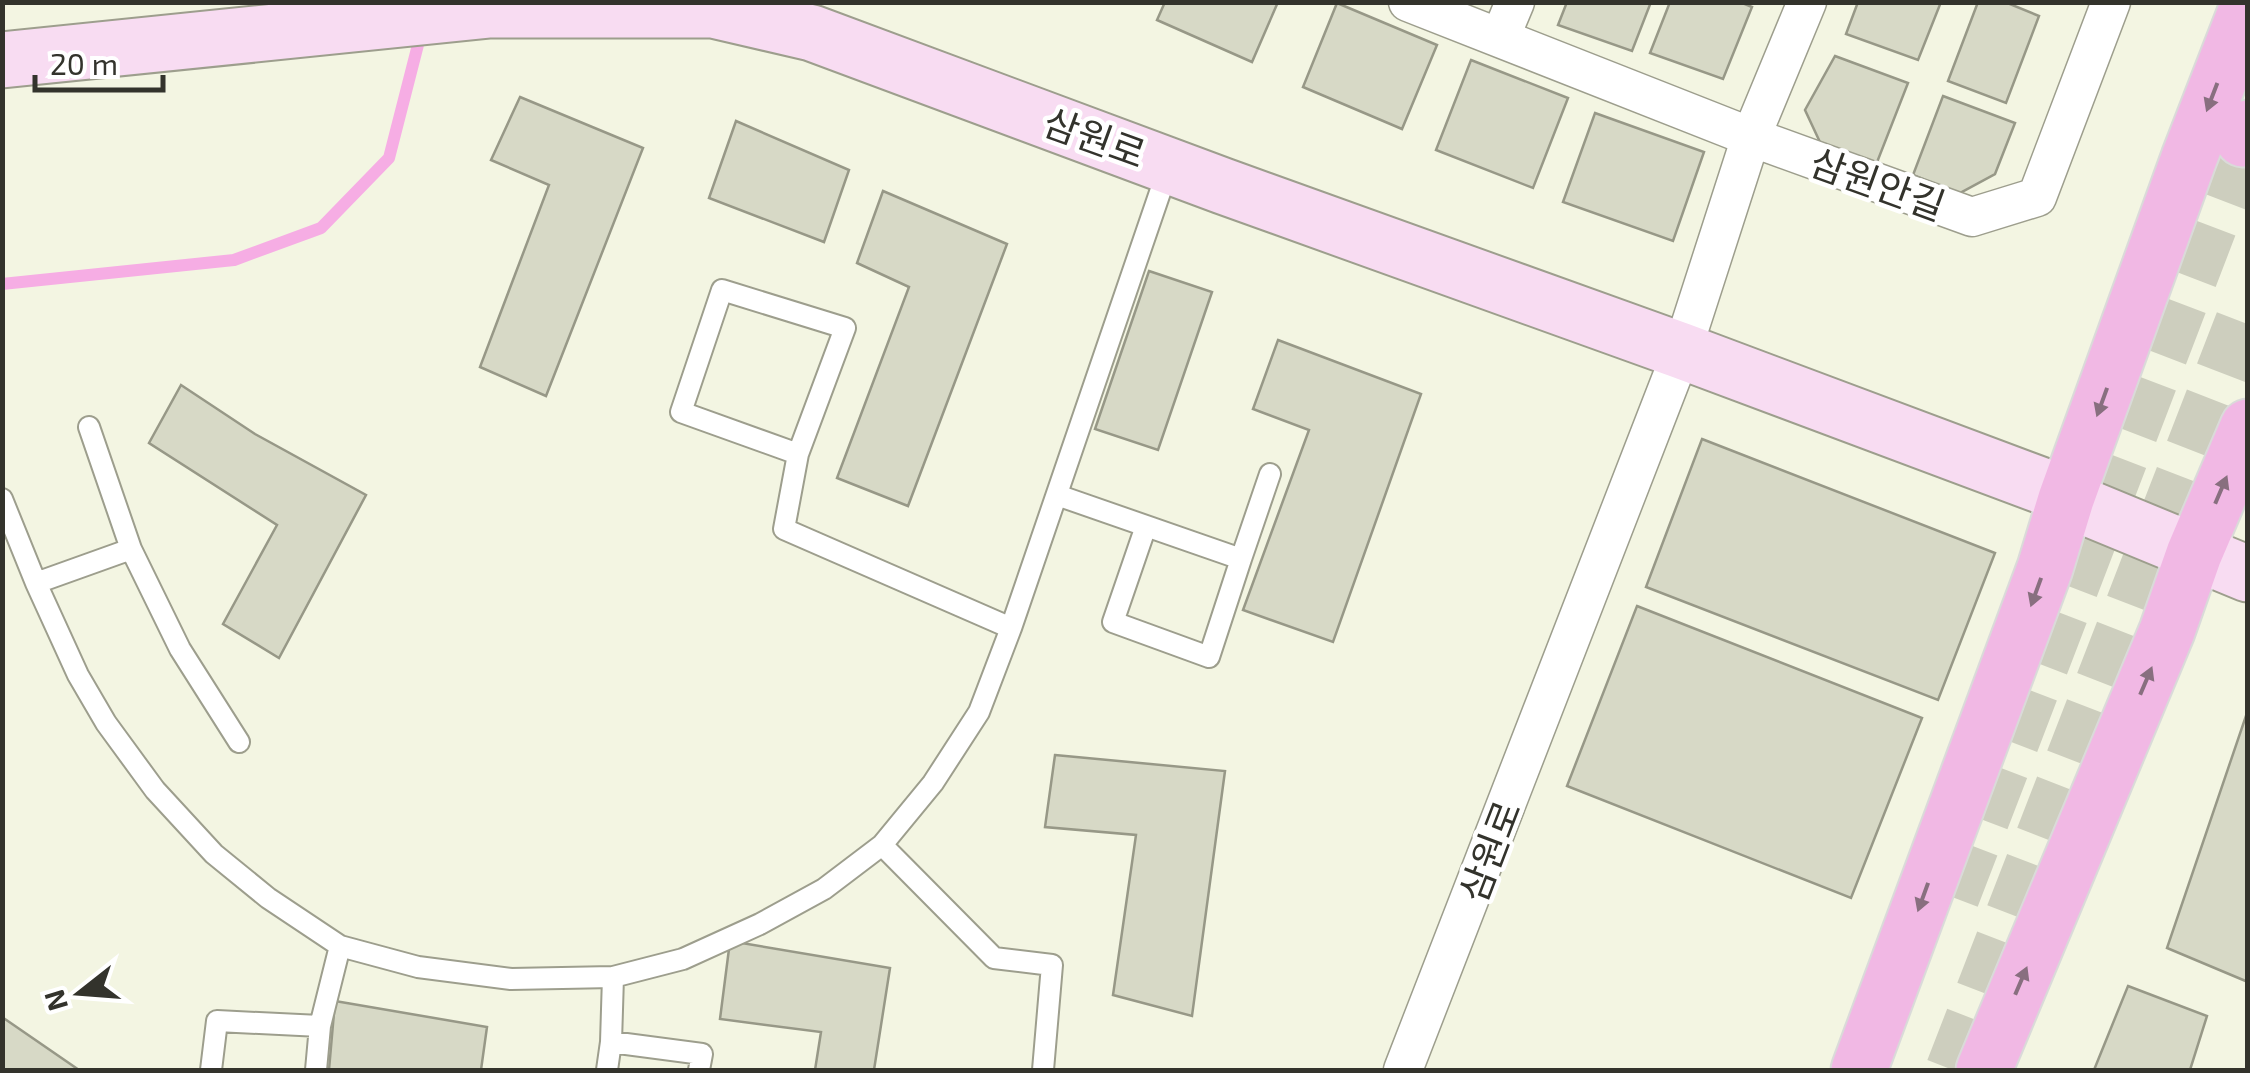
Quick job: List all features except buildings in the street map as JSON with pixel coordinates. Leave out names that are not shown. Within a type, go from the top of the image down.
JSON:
[{"type":"main road","points":[[1858,1070],[2045,568],[2188,158],[2248,6]]},
{"type":"main road","name":"삼원로","points":[[2,60],[490,10],[713,10],[817,18],[1222,186],[2048,488],[2248,574]]},
{"type":"main road","points":[[1984,1070],[2167,631],[2170,543],[2248,427]]},
{"type":"street","name":"삼원안길","points":[[1408,2],[1750,136],[1972,217],[2036,197],[2111,2]]},
{"type":"street","points":[[1500,38],[1515,2]]},
{"type":"street","points":[[1682,351],[1750,136],[1807,2]]},
{"type":"street","name":"삼원로","points":[[1404,1070],[1682,351]]},
{"type":"lane","points":[[2,498],[78,675],[106,724],[156,790],[214,854],[268,898],[340,946],[418,967],[511,979],[612,977],[684,959],[760,924],[824,888],[882,845],[933,783],[979,712],[1169,165]]},
{"type":"lane","points":[[798,454],[681,412],[722,290],[845,328],[798,454],[784,529],[1011,628]]},
{"type":"lane","points":[[89,427],[131,549],[180,649],[239,742]]},
{"type":"lane","points":[[1146,526],[1112,622],[1209,657],[1270,474]]},
{"type":"lane","points":[[1057,495],[1241,559]]},
{"type":"lane","points":[[36,582],[131,549]]},
{"type":"lane","points":[[882,845],[994,958],[1052,966],[1043,1070]]},
{"type":"lane","points":[[316,1070],[320,1026],[340,946]]},
{"type":"lane","points":[[607,1070],[612,977]]},
{"type":"lane","points":[[211,1070],[217,1021],[320,1026]]},
{"type":"lane","points":[[611,1042],[702,1054],[700,1070]]},
{"type":"waterway","points":[[2,284],[234,260],[321,228],[389,158],[421,33]]},
{"type":"tunnel","points":[[1952,897],[2243,139]]},
{"type":"tunnel","points":[[1953,1070],[2248,308]]}]
